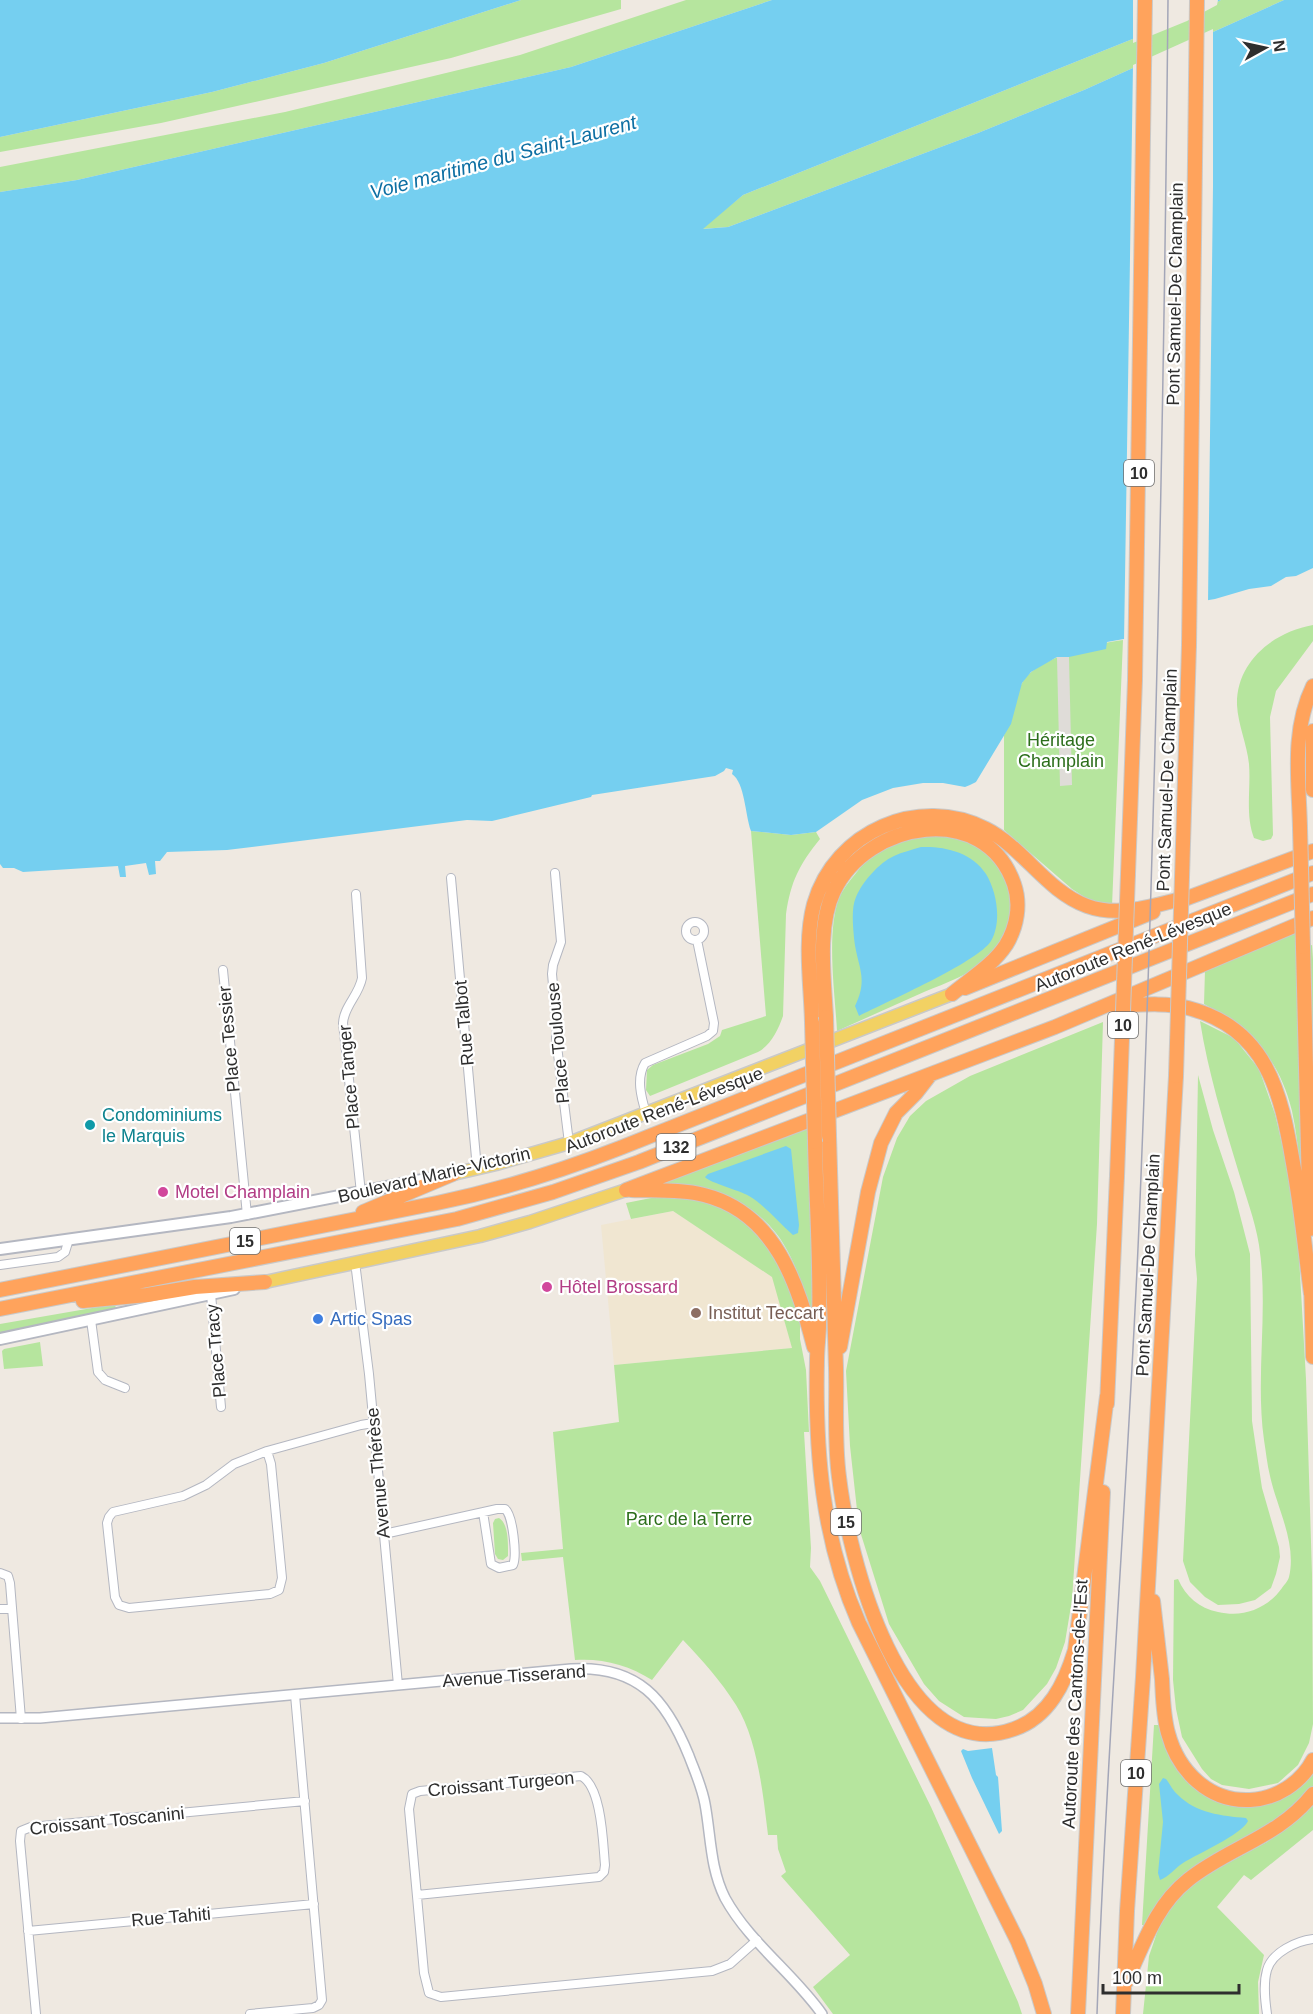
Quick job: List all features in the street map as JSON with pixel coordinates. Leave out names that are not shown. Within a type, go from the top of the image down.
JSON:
[{"type":"highway","name":"Pont Samuel-De Champlain","points":[[1107,1396],[1116,1221],[1135,680],[1145,0]]},
{"type":"highway","name":"Pont Samuel-De Champlain","points":[[1149,1560],[1179,998],[1189,645],[1197,0]]},
{"type":"highway","points":[[1313,686],[1304,710],[1298,739],[1313,1357]]},
{"type":"highway","points":[[1313,731],[1313,790]]},
{"type":"highway","points":[[1044,2014],[1018,1942],[859,1623],[843,1583],[831,1541],[823,1498],[819,1452],[817,1360],[819,1324],[810,927],[818,894],[828,873],[847,849],[864,835],[893,821],[914,816],[936,815],[959,818],[981,826],[1011,845],[1063,893],[1095,909],[1127,911],[1189,897]]},
{"type":"highway","points":[[836,1369],[826,1017],[825,932],[827,911],[834,891],[849,867],[870,849],[891,837],[914,831],[951,831],[980,841],[1001,860],[1008,870],[1015,888],[1017,914],[1008,940],[991,962],[952,993]]},
{"type":"highway","points":[[952,993],[1189,897],[1313,850]]},
{"type":"highway","name":"Autoroute René-Lévesque","points":[[0,1290],[462,1198],[574,1165],[1313,873]]},
{"type":"highway","name":"Autoroute René-Lévesque","points":[[6,1308],[440,1223],[554,1192],[631,1165],[1313,894]]},
{"type":"highway","points":[[626,1190],[1107,1006],[1313,918]]},
{"type":"highway","points":[[1107,1006],[1166,1005],[1201,1012],[1233,1030],[1258,1054],[1275,1084],[1286,1124],[1311,1294]]},
{"type":"highway","points":[[836,1369],[868,1192],[879,1149],[896,1113],[930,1075]]},
{"type":"highway","points":[[333,1224],[453,1174]]},
{"type":"highway","points":[[626,1190],[686,1192],[707,1196],[735,1209],[754,1223],[778,1249],[791,1273],[817,1360]]},
{"type":"highway","points":[[6,1308],[147,1295],[195,1287],[265,1282]]},
{"type":"highway","name":"15","points":[[836,1369],[835,1424],[840,1489],[852,1546],[873,1611],[903,1674],[923,1703],[934,1714],[954,1727],[978,1734],[1002,1733],[1029,1722],[1052,1701],[1068,1672],[1075,1650],[1107,1396]]},
{"type":"highway","name":"Autoroute des Cantons-de-l'Est","points":[[1078,2014],[1097,1650],[1107,1396]]},
{"type":"highway","points":[[1149,1560],[1164,1715],[1173,1747],[1179,1761],[1190,1776],[1218,1795],[1236,1800],[1254,1800],[1272,1796],[1288,1787],[1303,1774],[1313,1760]]},
{"type":"highway","name":"10","points":[[1123,2014],[1149,1560]]},
{"type":"highway","points":[[1124,1987],[1155,1919],[1176,1891],[1205,1868],[1281,1826],[1301,1809],[1313,1794]]},
{"type":"main road","name":"Boulevard Marie-Victorin","points":[[0,1249],[247,1215],[477,1168],[568,1143],[952,993]]},
{"type":"main road","points":[[0,1340],[480,1236],[626,1190]]},
{"type":"street","name":"Place Toulouse","points":[[555,873],[561,942],[552,974],[557,1028],[556,1044],[568,1143]]},
{"type":"street","name":"Rue Talbot","points":[[451,878],[477,1168]]},
{"type":"street","name":"Place Tanger","points":[[356,894],[362,978],[344,1014],[343,1023],[361,1193]]},
{"type":"street","points":[[646,1113],[640,1085],[641,1072],[645,1063],[713,1031],[714,1023],[697,940]]},
{"type":"street","name":"Place Tessier","points":[[223,970],[247,1215]]},
{"type":"street","points":[[0,1265],[60,1256],[65,1252],[69,1239]]},
{"type":"street","name":"Avenue Thérèse","points":[[355,1262],[362,1310],[398,1685]]},
{"type":"street","name":"Place Tracy","points":[[211,1294],[221,1407]]},
{"type":"street","points":[[91,1320],[98,1372],[105,1380],[125,1388]]},
{"type":"street","points":[[267,1451],[271,1464],[282,1578],[279,1590],[270,1594],[129,1608],[119,1605],[115,1600],[108,1523],[110,1514],[189,1494],[206,1485],[228,1468],[267,1451],[373,1423]]},
{"type":"street","points":[[384,1534],[483,1512],[507,1510],[515,1558],[511,1566],[500,1568],[492,1564],[483,1512]]},
{"type":"street","points":[[0,1573],[5,1574],[9,1579],[21,1719]]},
{"type":"street","points":[[0,1610],[12,1610]]},
{"type":"street","name":"Avenue Tisserand","points":[[0,1718],[21,1719],[579,1669],[606,1671],[624,1677],[641,1685],[664,1706],[679,1731],[703,1794],[712,1860],[717,1878],[730,1905],[757,1940],[822,2014]]},
{"type":"street","points":[[250,2014],[313,2008],[321,2003],[322,1981],[295,1695]]},
{"type":"street","name":"Croissant Turgeon","points":[[417,1895],[599,1877],[605,1869],[601,1827],[596,1800],[588,1781],[581,1776],[420,1791],[412,1794],[409,1802],[410,1809],[417,1895],[425,1984],[429,1993],[436,1996],[712,1971],[730,1964],[757,1940]]},
{"type":"street","name":"Croissant Toscanini","points":[[36,2014],[20,1841],[20,1834],[24,1829],[305,1801]]},
{"type":"street","name":"Rue Tahiti","points":[[28,1931],[314,1904]]},
{"type":"street","points":[[1267,2014],[1265,1997],[1267,1968],[1278,1954],[1300,1941],[1313,1939]]},
{"type":"shaded area","points":[[1057,657],[1069,657],[1072,785],[1060,786]]},
{"type":"shaded area","name":"Institut Teccart","points":[[673,1211],[773,1277],[792,1348],[614,1365],[601,1225]]},
{"type":"green space","points":[[521,0],[621,0],[621,9],[451,58],[161,123],[0,152],[0,137],[212,92],[324,63]]},
{"type":"green space","points":[[686,0],[772,0],[571,67],[77,180],[0,192],[0,167],[285,112],[520,55]]},
{"type":"green space","points":[[1221,0],[1284,0],[1084,90],[978,133],[728,227],[701,229],[743,195],[1185,18]]},
{"type":"green space","points":[[1313,625],[1313,641],[1276,691],[1270,717],[1273,835],[1271,839],[1263,841],[1254,838],[1251,829],[1249,764],[1238,712],[1238,690],[1250,663],[1271,642],[1284,634]]},
{"type":"green space","name":"Héritage Champlain","points":[[1123,640],[1112,906],[1089,900],[1072,889],[1004,830],[1004,735],[1019,689],[1029,674],[1053,659],[1068,653],[1098,644]]},
{"type":"green space","points":[[751,831],[791,835],[816,832],[820,839],[797,874],[788,902],[783,1016],[776,1032],[763,1049],[650,1096],[646,1090],[647,1070],[653,1065],[708,1044],[720,1036],[722,1030],[766,1016]]},
{"type":"green space","points":[[919,836],[944,836],[967,840],[986,851],[994,860],[1013,896],[1012,916],[1007,931],[989,958],[974,969],[837,1031],[832,946],[835,912],[839,898],[860,868],[873,856],[894,843]]},
{"type":"green space","points":[[1298,931],[1304,1165],[1300,1166],[1292,1111],[1271,1060],[1261,1047],[1236,1024],[1204,1004],[1205,970]]},
{"type":"green space","points":[[1312,945],[1313,959],[1313,1105],[1308,946]]},
{"type":"green space","points":[[1200,1021],[1234,1038],[1259,1069],[1275,1114],[1290,1178],[1297,1221],[1306,1379],[1312,1574],[1313,1724],[1309,1743],[1298,1765],[1278,1783],[1249,1789],[1222,1785],[1211,1779],[1202,1769],[1182,1737],[1173,1680],[1174,1580],[1178,1579],[1189,1596],[1205,1608],[1227,1614],[1245,1613],[1262,1606],[1276,1595],[1286,1583],[1291,1564],[1288,1539],[1270,1476],[1264,1440],[1261,1391],[1263,1293],[1259,1245],[1216,1096]]},
{"type":"green space","points":[[1103,1022],[1097,1224],[1072,1600],[1065,1642],[1056,1668],[1047,1684],[1023,1710],[996,1719],[964,1717],[939,1701],[924,1684],[889,1624],[859,1528],[850,1446],[846,1371],[883,1177],[897,1138],[910,1116],[926,1101],[970,1076]]},
{"type":"green space","points":[[1198,1075],[1213,1130],[1234,1192],[1250,1254],[1252,1421],[1262,1488],[1280,1557],[1271,1588],[1255,1600],[1239,1604],[1218,1605],[1205,1597],[1190,1582],[1183,1561],[1197,1279],[1195,1255]]},
{"type":"green space","points":[[811,1127],[815,1313],[812,1315],[787,1250],[765,1221],[734,1199],[717,1192],[699,1187],[662,1186],[661,1182]]},
{"type":"green space","name":"Parc de la Terre","points":[[661,1196],[702,1200],[731,1211],[759,1232],[783,1268],[800,1318],[800,1339],[806,1370],[809,1432],[804,1432],[811,1548],[810,1567],[820,1581],[931,1807],[1022,2014],[833,2014],[813,1987],[850,1955],[781,1876],[786,1872],[778,1849],[777,1835],[768,1835],[750,1734],[730,1696],[683,1640],[652,1680],[634,1670],[615,1664],[595,1660],[575,1660],[563,1557],[522,1561],[521,1553],[563,1549],[553,1432],[619,1422],[614,1365],[792,1348],[772,1277],[673,1211],[631,1219],[626,1203]]},
{"type":"green space","points":[[115,1304],[116,1309],[0,1334],[0,1324]]},
{"type":"green space","points":[[40,1342],[43,1366],[4,1369],[2,1351],[4,1349]]},
{"type":"green space","points":[[499,1518],[505,1525],[508,1541],[508,1556],[503,1560],[498,1559],[495,1554],[493,1523]]},
{"type":"green space","points":[[1154,1725],[1161,1725],[1206,1793],[1223,1804],[1237,1807],[1266,1805],[1293,1793],[1313,1774],[1313,1786],[1286,1814],[1228,1849],[1146,1925],[1142,1925]]},
{"type":"green space","points":[[1313,1804],[1313,1830],[1251,1880],[1244,1875],[1217,1907],[1264,1955],[1258,1982],[1259,2014],[1143,2014],[1149,1956],[1160,1924],[1176,1901],[1198,1879],[1267,1842],[1302,1816]]},
{"type":"water","points":[[0,0],[521,0],[324,63],[212,92],[0,137]]},
{"type":"water","name":"Voie maritime du Saint-Laurent","points":[[772,0],[1221,0],[1185,18],[743,195],[703,229],[728,227],[978,133],[1084,90],[1284,0],[1313,0],[1313,568],[1296,576],[1286,577],[1271,586],[1191,603],[1152,634],[1107,642],[1106,649],[1069,657],[1057,657],[1031,672],[1022,683],[1011,724],[976,782],[965,787],[943,783],[923,783],[893,788],[862,800],[816,832],[791,835],[751,831],[740,784],[732,774],[733,770],[726,768],[715,776],[592,795],[492,821],[467,820],[227,850],[167,852],[160,861],[155,861],[156,874],[149,875],[146,863],[125,866],[126,877],[120,877],[118,866],[23,872],[14,868],[3,868],[0,864],[0,192],[77,180],[571,67]]},
{"type":"water","points":[[921,847],[948,849],[973,860],[980,866],[990,881],[997,907],[994,933],[991,941],[983,950],[969,960],[859,1016],[855,1006],[862,979],[855,948],[853,923],[853,906],[856,897],[867,879],[888,859]]},
{"type":"water","points":[[786,1146],[791,1149],[799,1225],[798,1233],[793,1235],[749,1196],[705,1177]]},
{"type":"water","points":[[992,1748],[998,1777],[1002,1831],[999,1834],[961,1751]]},
{"type":"water","points":[[1163,1778],[1176,1793],[1193,1806],[1219,1815],[1246,1818],[1248,1821],[1229,1838],[1183,1863],[1160,1880],[1158,1873],[1163,1822],[1159,1784]]},
{"type":"pier","points":[[1133,0],[1218,0],[1217,5],[1187,21],[1133,43]]},
{"type":"pier","points":[[1213,29],[1208,603],[1192,606],[1153,637],[1124,643],[1133,65]]},
{"type":"tram line","points":[[1097,2014],[1134,1324],[1145,1072],[1158,612],[1168,0]]},
{"type":"place","name":"Condominiums le Marquis","points":[[90,1125]]},
{"type":"place","name":"Motel Champlain","points":[[163,1192]]},
{"type":"place","name":"Hôtel Brossard","points":[[547,1287]]},
{"type":"place","name":"Institut Teccart","points":[[696,1313]]},
{"type":"place","name":"Artic Spas","points":[[318,1319]]}]
